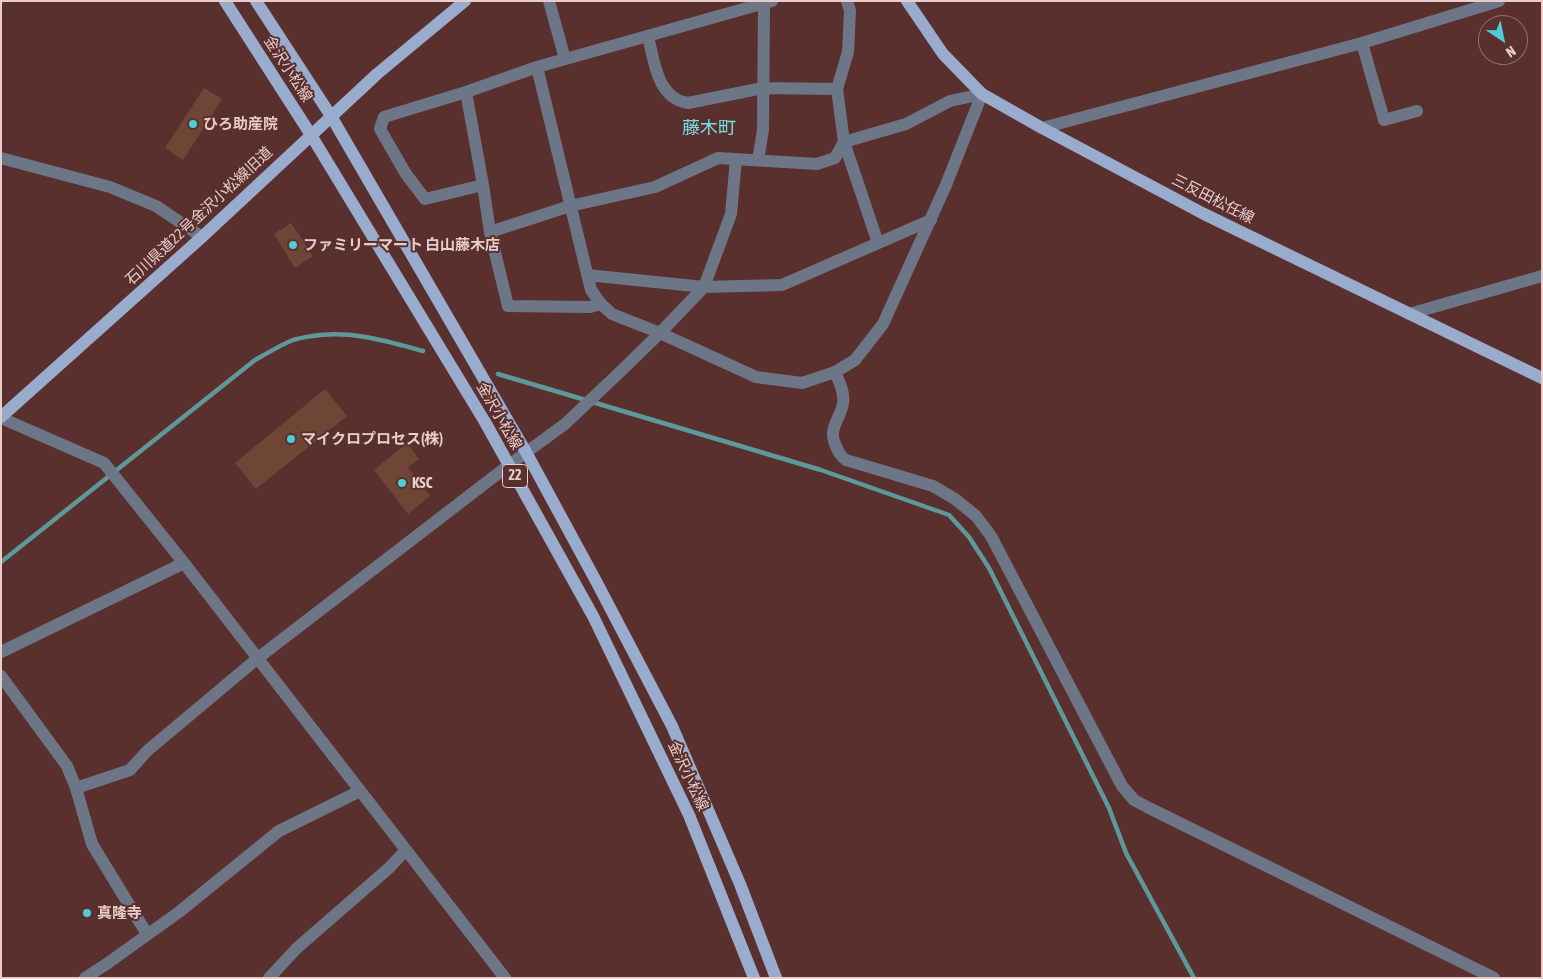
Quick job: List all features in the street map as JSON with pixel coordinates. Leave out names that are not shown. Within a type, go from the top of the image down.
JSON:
[{"type":"main road","name":"金沢小松線","points":[[225,1],[311,135],[485,422],[593,616],[689,815],[754,978]]},
{"type":"main road","name":"金沢小松線","points":[[256,1],[331,116],[526,452],[596,580],[672,726],[740,884],[776,978]]},
{"type":"main road","name":"石川県道22号金沢小松線旧道","points":[[1,417],[202,237],[377,74],[464,1]]},
{"type":"main road","name":"三反田松任線","points":[[907,1],[943,54],[982,94],[1204,214],[1542,378]]},
{"type":"street","points":[[549,1],[565,59]]},
{"type":"street","points":[[847,1],[850,11],[848,52],[837,89],[844,142],[878,243]]},
{"type":"street","points":[[1042,128],[1362,43],[1499,1]]},
{"type":"street","points":[[483,185],[425,199],[406,174],[380,129],[384,117],[466,92],[537,67],[768,2],[763,88],[763,130],[758,160]]},
{"type":"street","points":[[648,36],[659,81],[671,96],[688,104],[763,88],[837,89]]},
{"type":"street","points":[[1362,43],[1384,120],[1417,111]]},
{"type":"street","points":[[537,67],[591,290],[601,304],[612,314],[660,333],[756,377],[802,383],[835,372],[854,360],[883,324],[946,185],[982,94]]},
{"type":"street","points":[[466,92],[490,232],[508,306],[590,307],[601,304]]},
{"type":"street","points":[[490,232],[570,206],[655,187],[718,158],[817,164],[836,158],[844,142],[906,124],[950,101],[982,94]]},
{"type":"street","points":[[1,158],[110,187],[156,206],[202,237]]},
{"type":"street","points":[[76,788],[130,770],[147,751],[258,658],[565,424],[595,396],[704,287],[731,214],[736,159]]},
{"type":"street","points":[[587,274],[704,287],[782,285],[930,220]]},
{"type":"street","points":[[1409,314],[1542,276]]},
{"type":"street","points":[[835,372],[842,388],[844,402],[832,431],[840,456],[846,460],[933,486],[955,499],[976,516],[991,536],[1122,786],[1134,800],[1494,978]]},
{"type":"street","points":[[1,417],[104,463],[258,658],[505,978]]},
{"type":"street","points":[[1,652],[184,563]]},
{"type":"street","points":[[1,676],[67,766],[76,788],[92,844],[147,934]]},
{"type":"street","points":[[85,978],[179,912],[279,831],[360,791]]},
{"type":"street","points":[[269,978],[297,948],[389,868],[406,850]]},
{"type":"building","name":"ひろ助産院","points":[[204,88],[222,99],[183,160],[165,148]]},
{"type":"building","name":"ファミリーマート 白山藤木店","points":[[291,223],[313,256],[295,268],[274,234]]},
{"type":"building","name":"マイクロプロセス(株)","points":[[325,389],[347,416],[256,489],[235,463]]},
{"type":"building","name":"KSC","points":[[407,443],[419,459],[408,467],[430,496],[408,514],[374,470]]},
{"type":"waterway","points":[[1,562],[255,360],[283,344],[305,337],[341,334],[355,335],[423,351]]},
{"type":"waterway","points":[[498,374],[821,470],[949,515],[969,537],[989,568],[1109,808],[1126,853],[1194,978]]},
{"type":"place","name":"ひろ助産院","points":[[193,124]]},
{"type":"place","name":"ファミリーマート 白山藤木店","points":[[293,245]]},
{"type":"place","name":"マイクロプロセス(株)","points":[[291,439]]},
{"type":"place","name":"KSC","points":[[402,483]]},
{"type":"place","name":"真隆寺","points":[[87,913]]},
{"type":"district","name":"藤木町","points":[[709,128]]}]
